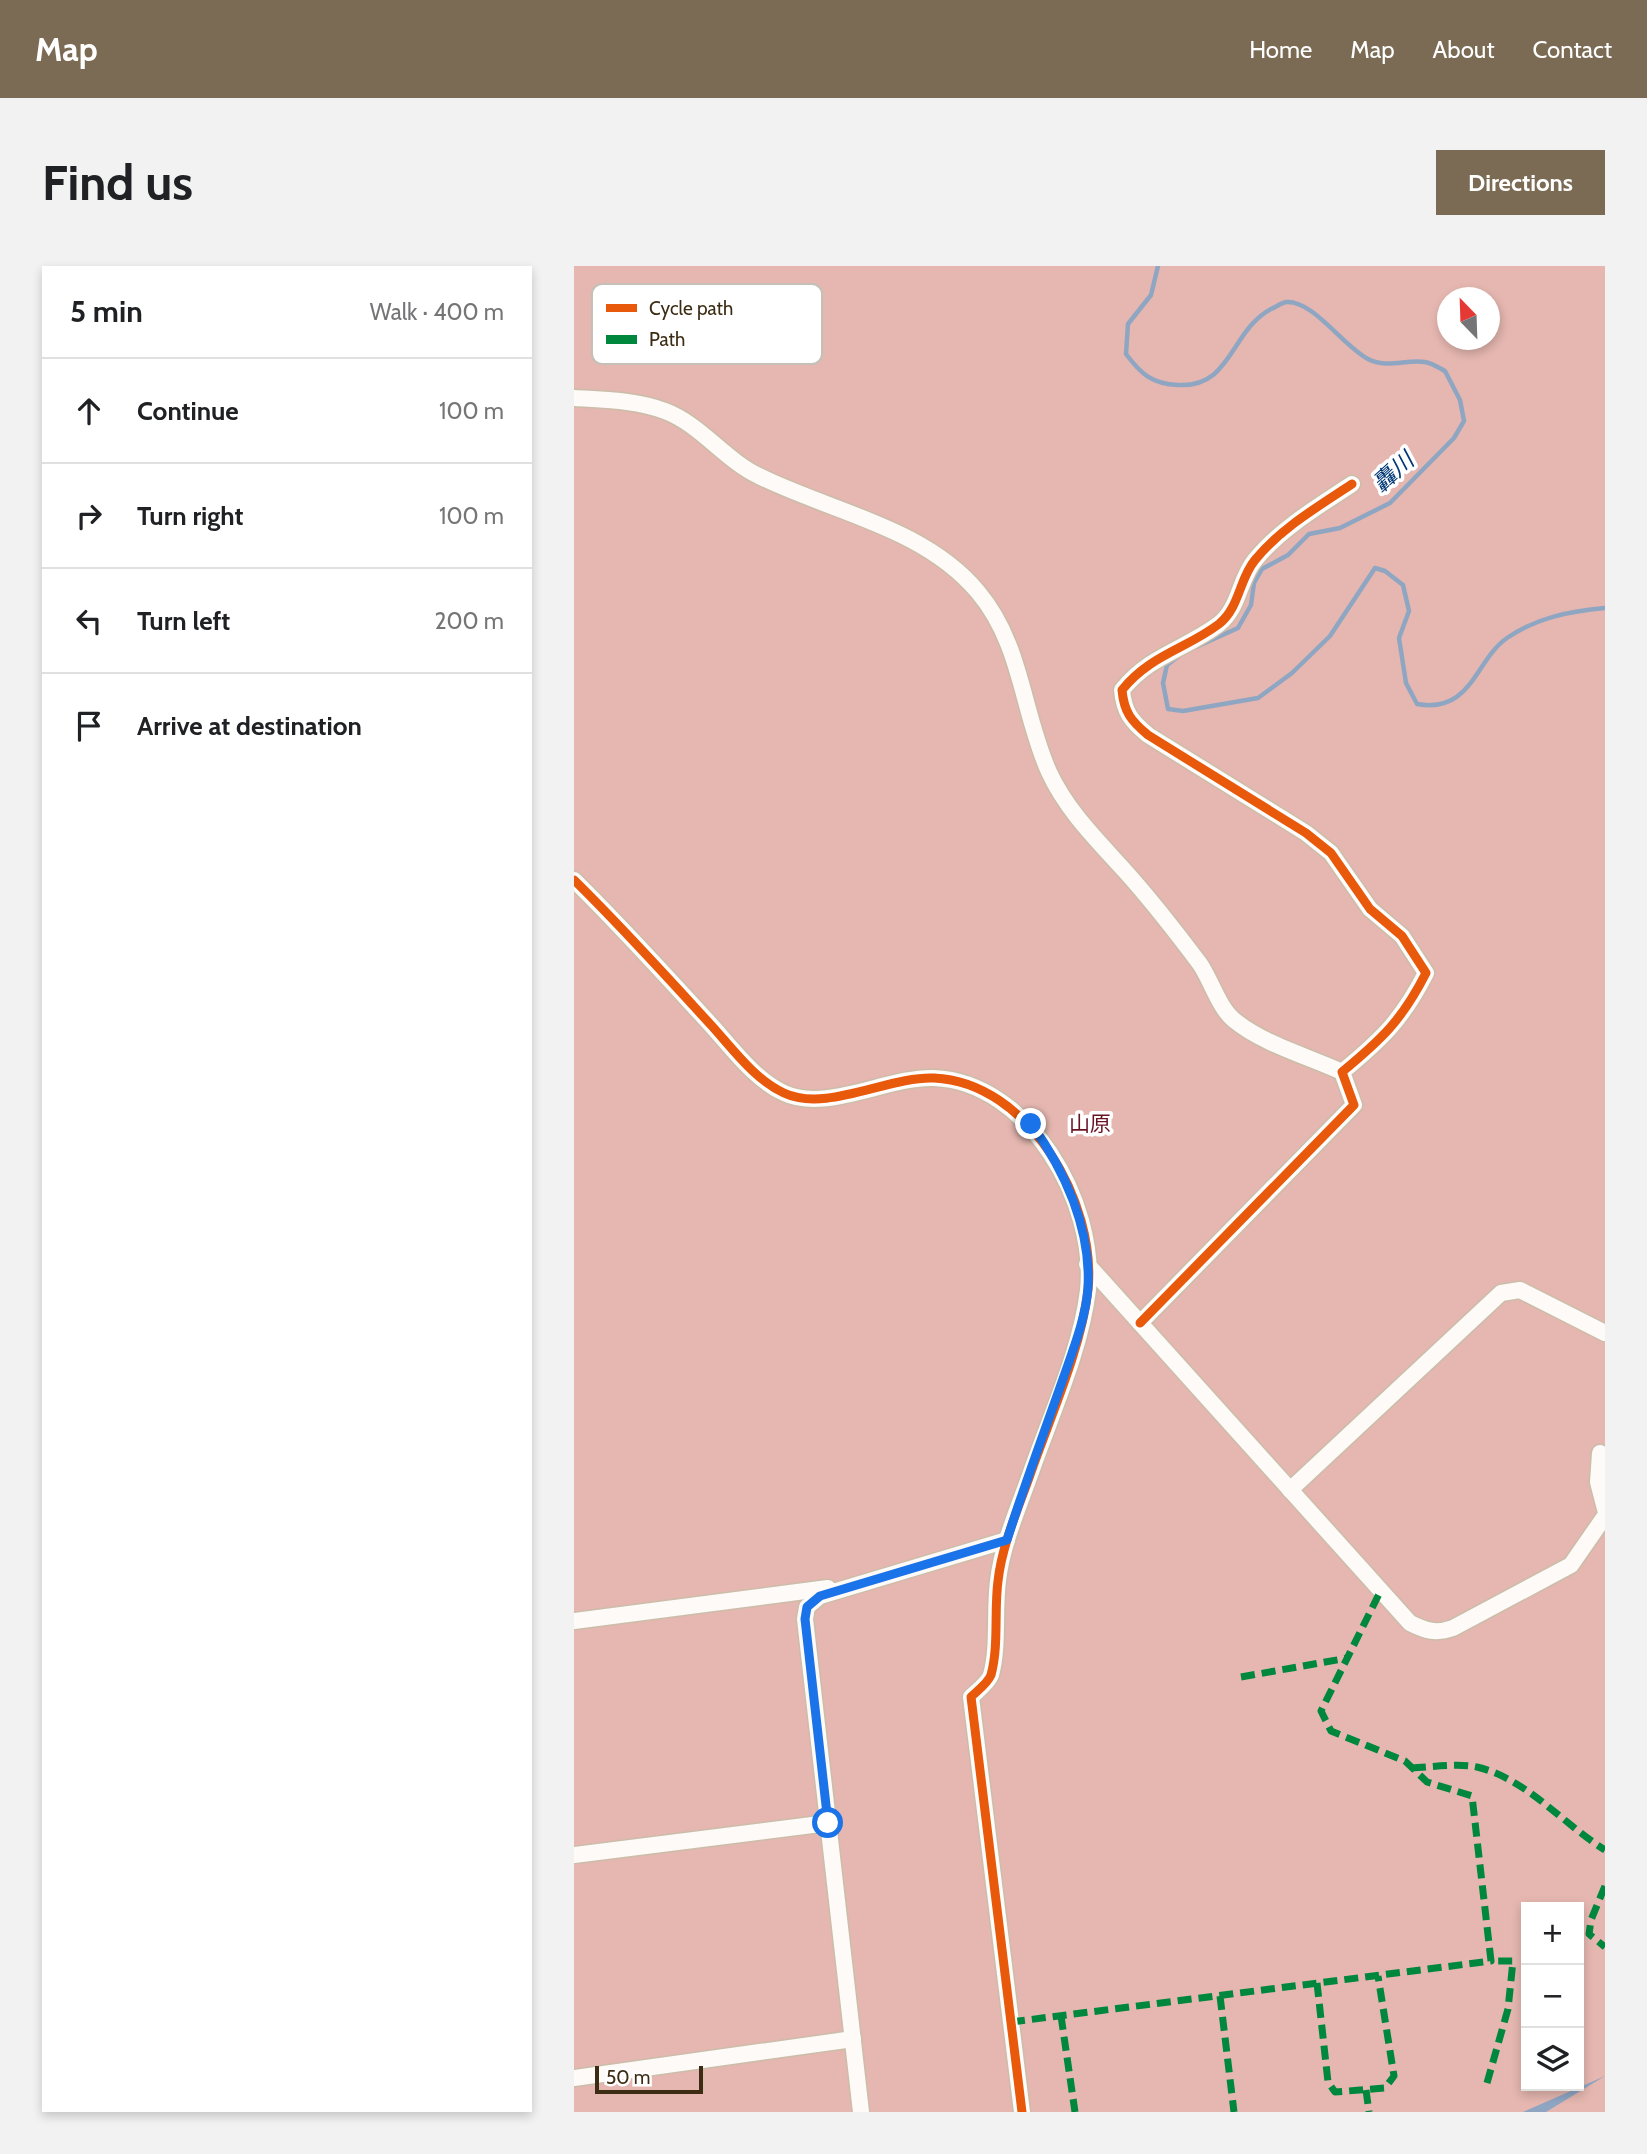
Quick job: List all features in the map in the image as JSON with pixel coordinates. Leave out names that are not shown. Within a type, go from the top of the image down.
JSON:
[{"type":"street","points":[[574,398],[635,403],[667,412],[734,462],[758,476],[909,538],[946,562],[977,590],[1001,624],[1019,671],[1032,726],[1065,804],[1166,917],[1208,976],[1232,1019],[1272,1042],[1342,1072],[1354,1105],[1140,1323]]},
{"type":"street","points":[[1342,1072],[1383,1038],[1413,997],[1426,972],[1402,936],[1370,909],[1331,853],[1306,833],[1148,735],[1130,720],[1124,708],[1122,690],[1138,671],[1217,625],[1232,612],[1253,561],[1279,537],[1352,484]]},
{"type":"street","points":[[574,880],[744,1060],[784,1093],[805,1098],[831,1096],[933,1078],[983,1089],[1008,1104],[1031,1124],[1060,1171],[1075,1206],[1086,1244],[1088,1289],[1077,1337],[1007,1540],[998,1580],[990,1678],[971,1697],[1022,2112]]},
{"type":"street","points":[[1087,1264],[1410,1623],[1426,1631],[1440,1633],[1571,1565],[1605,1516]]},
{"type":"street","points":[[1290,1490],[1501,1293],[1520,1290],[1605,1333]]},
{"type":"street","points":[[1600,1453],[1598,1482],[1605,1509]]},
{"type":"street","points":[[861,2112],[805,1619],[807,1607],[820,1596],[1007,1540]]},
{"type":"street","points":[[574,1621],[851,1586]]},
{"type":"street","points":[[574,1855],[828,1823]]},
{"type":"street","points":[[574,2078],[853,2039]]},
{"type":"green space","name":"山原","points":[[574,266],[1605,266],[1605,2112],[574,2112]]},
{"type":"water","points":[[1605,2076],[1584,2089],[1584,2085]]},
{"type":"water","points":[[1571,2091],[1580,2091],[1546,2112],[1523,2112]]},
{"type":"waterway","name":"轟川","points":[[1158,266],[1151,295],[1128,324],[1126,354],[1142,372],[1154,380],[1178,385],[1196,383],[1210,377],[1220,368],[1257,319],[1282,303],[1296,303],[1317,315],[1368,359],[1389,364],[1425,362],[1445,371],[1460,400],[1464,421],[1454,438],[1390,503],[1340,528],[1309,534],[1288,555],[1262,569],[1254,583],[1251,605],[1238,628],[1196,647]]},
{"type":"waterway","name":"轟川","points":[[1179,656],[1167,665],[1163,683],[1168,709],[1183,711],[1258,698],[1292,673],[1330,636],[1375,568],[1385,571],[1403,585],[1409,611],[1399,638],[1406,683],[1417,704],[1435,705],[1450,701],[1461,693],[1496,648],[1518,631],[1554,617],[1605,608]]},
{"type":"marked path","points":[[1011,2022],[1491,1961],[1472,1796],[1427,1782],[1405,1761],[1331,1731],[1321,1711],[1381,1590]]},
{"type":"marked path","points":[[1241,1677],[1348,1658]]},
{"type":"marked path","points":[[1412,1768],[1462,1765],[1495,1773],[1528,1792],[1605,1850]]},
{"type":"marked path","points":[[1605,1886],[1591,1920],[1589,1934],[1605,1947]]},
{"type":"marked path","points":[[1487,2083],[1508,2009],[1513,1961],[1491,1961]]},
{"type":"marked path","points":[[1317,1983],[1328,2082],[1335,2092],[1385,2088],[1394,2076],[1378,1976]]},
{"type":"marked path","points":[[1220,1996],[1234,2112]]},
{"type":"marked path","points":[[1061,2016],[1075,2112]]},
{"type":"marked path","points":[[1366,2090],[1369,2112]]},
{"type":"cycle path","points":[[1140,1323],[1354,1105],[1342,1072],[1390,1028],[1426,973],[1402,936],[1370,909],[1331,853],[1306,833],[1148,735],[1129,715],[1123,698],[1122,690],[1144,668],[1207,633],[1226,617],[1250,568],[1265,548],[1301,518],[1352,484]]},
{"type":"cycle path","points":[[574,880],[643,951],[744,1063],[773,1087],[801,1098],[819,1099],[916,1079],[934,1078],[968,1085],[999,1101],[1027,1124],[1050,1153],[1068,1186],[1081,1221],[1088,1256],[1088,1290],[1079,1336],[1003,1554],[998,1581],[995,1652],[991,1675],[971,1697],[1022,2112]]},
{"type":"route","points":[[828,1823],[805,1619],[807,1607],[820,1596],[1007,1540],[1077,1337],[1088,1289],[1086,1244],[1075,1206],[1060,1171],[1031,1124]]}]
